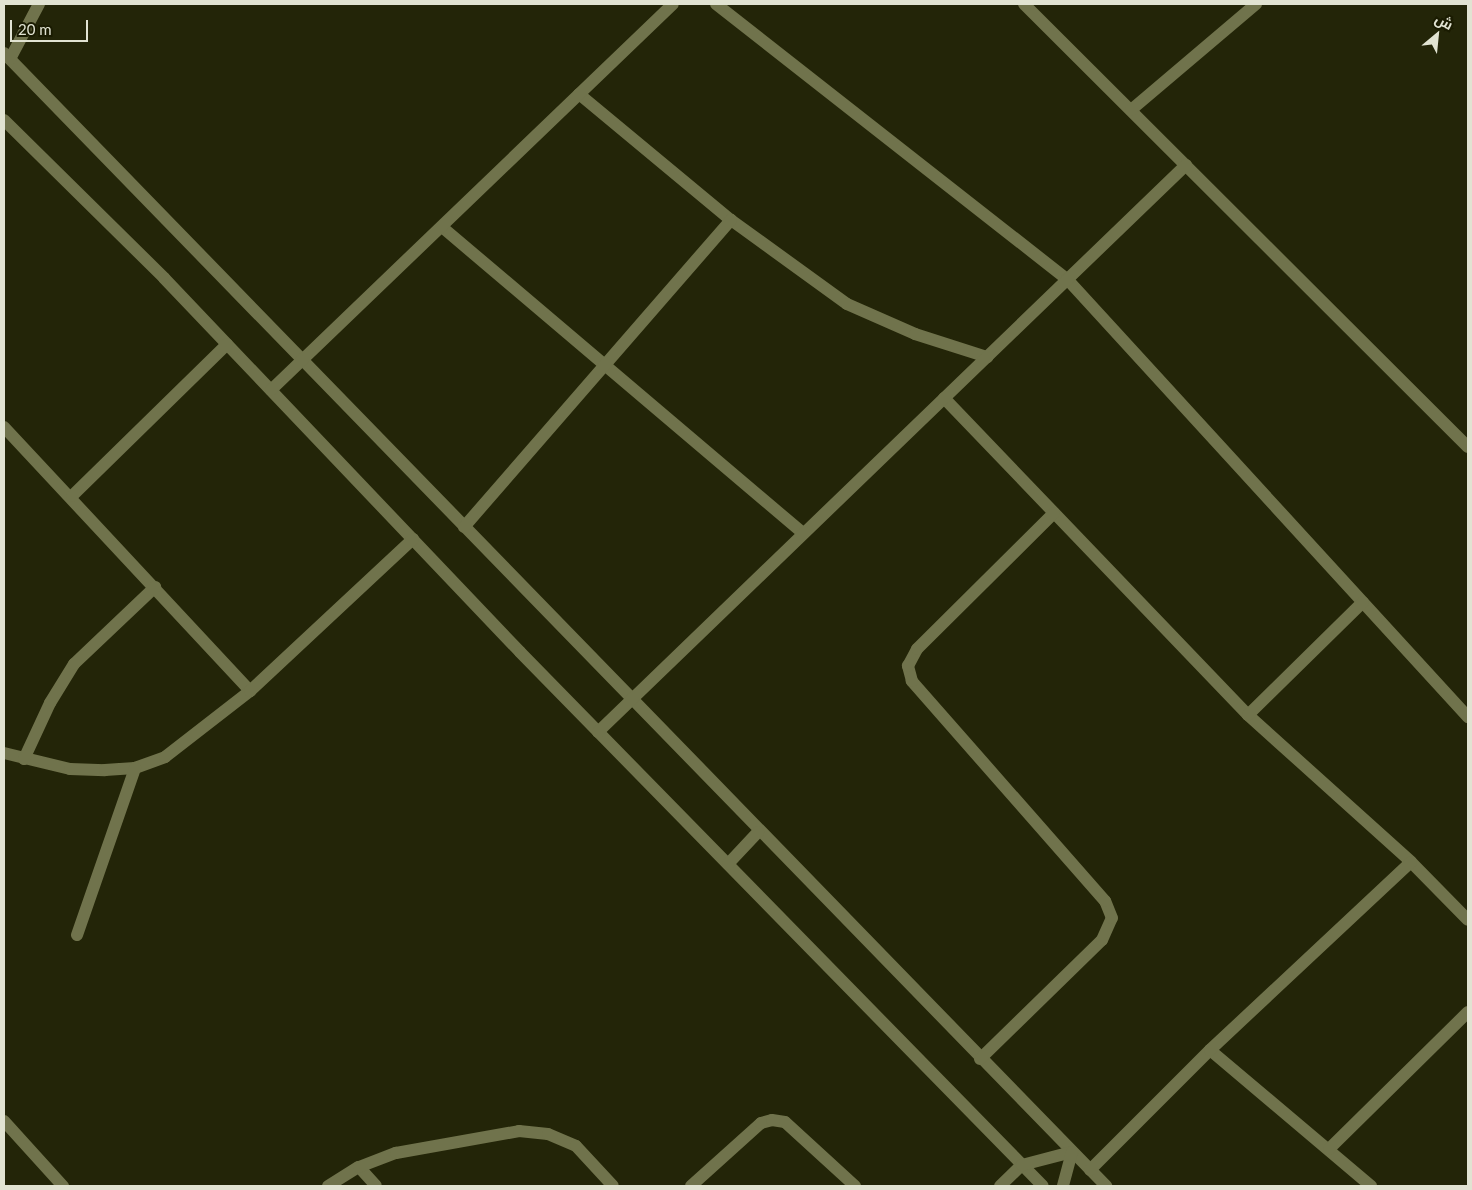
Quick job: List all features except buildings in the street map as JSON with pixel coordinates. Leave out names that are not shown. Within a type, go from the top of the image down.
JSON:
[{"type":"street","points":[[39,4],[7,56],[464,527],[629,700],[1106,1186]]},
{"type":"street","points":[[271,390],[673,4]]},
{"type":"street","points":[[716,4],[1067,279],[1468,717]]},
{"type":"street","points":[[1024,4],[1468,447]]},
{"type":"street","points":[[1131,110],[1256,4]]},
{"type":"street","points":[[579,94],[731,220],[847,304],[915,334],[987,357]]},
{"type":"street","points":[[4,120],[227,344],[598,732],[1043,1186]]},
{"type":"street","points":[[598,732],[629,700],[1186,165]]},
{"type":"street","points":[[464,527],[608,364],[731,220]]},
{"type":"street","points":[[442,226],[608,364],[802,534]]},
{"type":"street","points":[[72,496],[227,344]]},
{"type":"street","points":[[944,398],[1248,715],[1411,862],[1468,920]]},
{"type":"street","points":[[4,428],[72,496],[250,691]]},
{"type":"street","points":[[980,1058],[1102,940],[1112,918],[1105,901],[912,681],[908,666],[917,649],[1054,513]]},
{"type":"street","points":[[4,754],[70,769],[135,768],[165,757],[250,691],[413,539]]},
{"type":"street","points":[[24,760],[50,703],[74,664],[155,587]]},
{"type":"street","points":[[1248,715],[1363,602]]},
{"type":"street","points":[[77,935],[135,768]]},
{"type":"street","points":[[728,864],[758,832]]},
{"type":"street","points":[[1090,1170],[1210,1050],[1411,862]]},
{"type":"street","points":[[1329,1148],[1468,1012]]},
{"type":"street","points":[[1210,1050],[1329,1148],[1371,1186]]},
{"type":"street","points":[[692,1186],[761,1123],[772,1120],[784,1122],[855,1186]]},
{"type":"street","points":[[4,1121],[64,1186]]},
{"type":"street","points":[[328,1186],[359,1167],[396,1153],[519,1131],[548,1134],[576,1146],[613,1186]]},
{"type":"street","points":[[1000,1186],[1022,1165],[1072,1152]]},
{"type":"street","points":[[1063,1186],[1072,1152]]},
{"type":"street","points":[[359,1167],[376,1186]]}]
